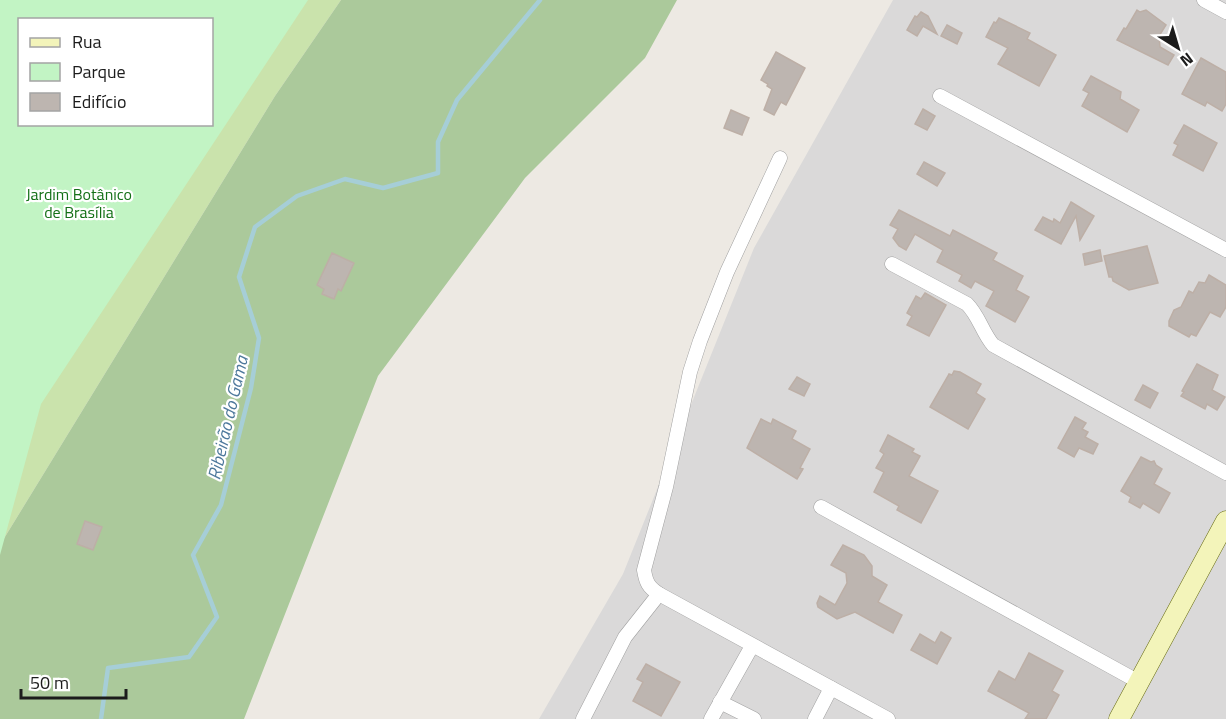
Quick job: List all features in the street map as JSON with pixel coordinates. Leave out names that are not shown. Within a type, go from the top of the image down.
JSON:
[{"type":"street","points":[[1204,0],[1226,12]]},
{"type":"street","points":[[940,96],[1226,250]]},
{"type":"street","points":[[780,159],[727,272],[690,372],[666,487],[644,570],[646,581],[652,590],[659,594],[888,719]]},
{"type":"street","points":[[892,264],[968,304],[976,313],[984,335],[993,345],[1226,473]]},
{"type":"street","points":[[821,507],[1139,682]]},
{"type":"street","points":[[1119,719],[1224,530]]},
{"type":"street","points":[[583,719],[625,637],[659,594]]},
{"type":"street","points":[[711,719],[752,646]]},
{"type":"street","points":[[815,719],[831,688]]},
{"type":"street","points":[[720,702],[753,719]]},
{"type":"shaded area","points":[[893,0],[1226,0],[1226,719],[539,719],[623,574],[754,248]]},
{"type":"green space","name":"Jardim Botânico de Brasília","points":[[0,0],[341,0],[275,96],[0,545]]},
{"type":"green space","name":"Jardim Botânico de Brasília","points":[[0,0],[308,0],[41,404],[0,555]]},
{"type":"green space","points":[[341,0],[677,0],[645,58],[525,178],[378,376],[244,719],[0,719],[0,545],[275,96]]},
{"type":"building","points":[[1137,10],[1140,12],[1146,10],[1166,25],[1159,36],[1160,47],[1174,55],[1168,65],[1117,40]]},
{"type":"building","points":[[921,12],[928,16],[937,34],[923,26],[917,36],[907,30],[915,16],[917,17]]},
{"type":"building","points":[[999,18],[1030,33],[1027,39],[1056,55],[1039,86],[998,64],[1008,48],[986,37],[994,22],[996,23]]},
{"type":"building","points":[[947,25],[962,33],[957,44],[941,36]]},
{"type":"building","points":[[776,52],[805,68],[786,105],[781,102],[774,115],[764,110],[772,89],[761,80]]},
{"type":"building","points":[[1201,58],[1226,72],[1226,104],[1222,111],[1207,102],[1205,106],[1182,94]]},
{"type":"building","points":[[1091,76],[1121,92],[1120,99],[1139,110],[1127,132],[1082,106],[1089,93],[1083,90]]},
{"type":"building","points":[[923,109],[935,116],[927,130],[915,124]]},
{"type":"building","points":[[731,110],[749,118],[742,135],[724,128]]},
{"type":"building","points":[[1184,125],[1217,143],[1203,171],[1173,155],[1178,145],[1174,143]]},
{"type":"building","points":[[924,162],[945,173],[937,186],[917,174]]},
{"type":"building","points":[[1071,202],[1094,216],[1080,240],[1076,216],[1061,244],[1035,230],[1043,217],[1060,223]]},
{"type":"building","points":[[899,210],[950,236],[953,230],[997,253],[993,260],[1023,276],[1016,290],[1029,297],[1015,322],[986,306],[994,291],[975,281],[971,288],[959,281],[962,275],[937,262],[943,250],[915,234],[906,250],[899,246],[893,238],[898,229],[890,225]]},
{"type":"building","points":[[1147,246],[1158,283],[1129,290],[1109,277],[1104,256]]},
{"type":"building","points":[[1100,250],[1102,261],[1085,265],[1083,254]]},
{"type":"building","points":[[332,253],[354,263],[341,291],[338,289],[334,299],[322,294],[324,289],[317,285]]},
{"type":"building","points":[[1209,275],[1226,285],[1226,307],[1220,317],[1210,312],[1196,336],[1191,334],[1189,337],[1169,326],[1169,321],[1174,310],[1181,307],[1189,291],[1193,293],[1199,282],[1205,283]]},
{"type":"building","points":[[925,293],[946,305],[929,336],[907,325],[912,316],[907,313],[916,296],[921,299]]},
{"type":"building","points":[[1197,364],[1218,375],[1212,390],[1225,397],[1217,410],[1207,404],[1205,409],[1181,396]]},
{"type":"building","points":[[954,371],[981,384],[976,393],[985,399],[968,429],[930,407],[949,374],[952,375]]},
{"type":"building","points":[[797,377],[810,384],[804,396],[789,389]]},
{"type":"building","points":[[1143,385],[1158,393],[1150,408],[1135,400]]},
{"type":"building","points":[[1075,417],[1086,423],[1082,429],[1088,432],[1085,437],[1098,444],[1093,454],[1079,448],[1074,457],[1058,448]]},
{"type":"building","points":[[761,419],[771,424],[773,419],[796,431],[792,439],[810,449],[797,479],[747,448]]},
{"type":"building","points":[[888,435],[914,449],[912,452],[920,456],[909,476],[938,491],[921,523],[897,510],[899,506],[874,492],[884,472],[876,468],[884,454],[880,451]]},
{"type":"building","points":[[1141,457],[1151,462],[1154,461],[1162,469],[1154,484],[1170,493],[1159,513],[1143,503],[1140,508],[1129,502],[1131,497],[1121,491]]},
{"type":"building","points":[[85,521],[102,527],[93,550],[77,544]]},
{"type":"building","points":[[843,545],[864,555],[872,566],[872,576],[887,585],[878,602],[902,615],[893,633],[855,612],[837,619],[818,607],[820,596],[835,605],[847,583],[846,573],[831,565]]},
{"type":"building","points":[[941,632],[951,638],[937,664],[911,650],[920,634],[935,643]]},
{"type":"building","points":[[1029,653],[1063,671],[1052,691],[1059,695],[1046,719],[1025,719],[1029,713],[988,691],[999,671],[1015,680]]},
{"type":"building","points":[[646,664],[680,682],[661,716],[633,701],[643,682],[637,679]]},
{"type":"waterway","name":"Ribeirão do Gama","points":[[101,719],[108,668],[189,657],[217,617],[193,555],[221,505],[251,388],[259,338],[239,277],[255,227],[297,196],[345,179],[383,188],[438,173],[438,142],[457,100],[540,0]]}]
